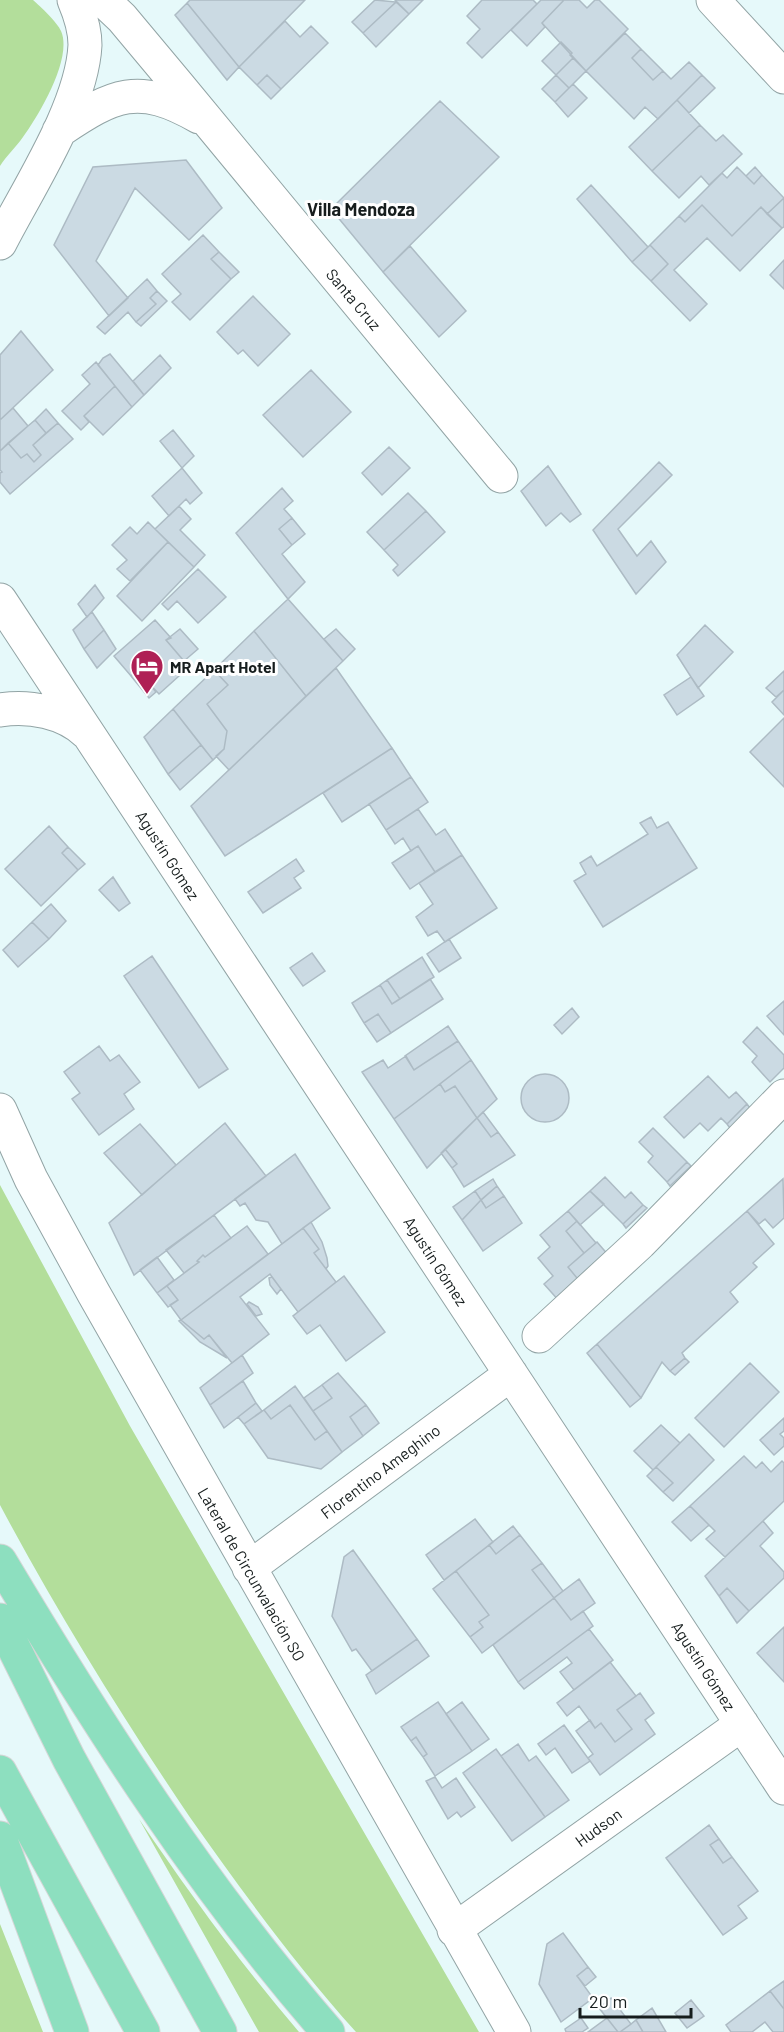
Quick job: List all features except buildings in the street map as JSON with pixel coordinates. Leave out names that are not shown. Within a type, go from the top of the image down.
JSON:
[{"type":"highway","points":[[0,1561],[132,1772],[251,1938],[328,2032]]},
{"type":"highway","points":[[0,1620],[69,1759],[220,2032]]},
{"type":"highway","points":[[0,1772],[143,2032]]},
{"type":"highway","points":[[0,1838],[72,2032]]},
{"type":"street","points":[[0,243],[59,131],[72,98],[85,43],[80,15],[74,0]]},
{"type":"street","name":"Santa Cruz","points":[[103,0],[122,18],[501,476]]},
{"type":"street","points":[[713,0],[784,76]]},
{"type":"street","name":"Santa Cruz","points":[[59,131],[87,112],[105,104],[126,97],[145,95],[165,100],[208,122]]},
{"type":"street","name":"Agustín Gómez","points":[[0,600],[784,1788]]},
{"type":"street","name":"Agustín Gómez","points":[[0,710],[34,709],[59,716],[88,734]]},
{"type":"street","points":[[539,1336],[640,1243],[784,1096]]},
{"type":"street","name":"Lateral de Circunvalación SO","points":[[0,1110],[63,1239],[514,2032]]},
{"type":"street","name":"Florentino Ameghino","points":[[249,1568],[511,1374]]},
{"type":"street","name":"Hudson","points":[[454,1930],[742,1724]]},
{"type":"green space","points":[[0,0],[33,0],[59,28],[63,42],[58,71],[45,101],[23,137],[0,166]]},
{"type":"green space","points":[[0,1185],[130,1426],[479,2032],[356,2032],[269,1926],[189,1816],[114,1701],[44,1585],[0,1505]]},
{"type":"green space","points":[[139,1819],[216,1928],[299,2032],[259,2032]]},
{"type":"green space","points":[[0,1924],[43,2032],[0,2032]]},
{"type":"place","name":"MR Apart Hotel","points":[[147,695]]},
{"type":"district","name":"Villa Mendoza","points":[[361,209]]}]
